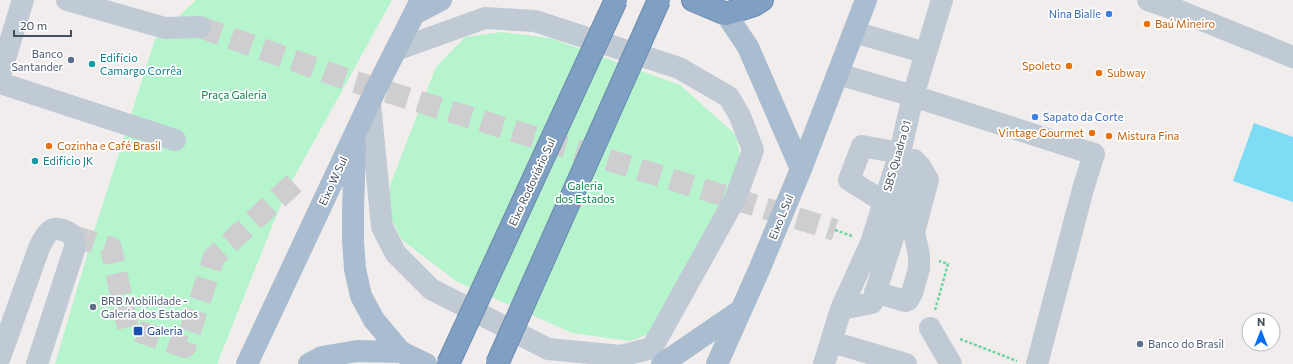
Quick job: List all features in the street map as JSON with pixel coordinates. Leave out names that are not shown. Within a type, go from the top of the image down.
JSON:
[{"type":"highway","name":"Eixo Rodoviário Sul","points":[[448,364],[616,0]]},
{"type":"highway","points":[[497,364],[660,0]]},
{"type":"highway","points":[[693,0],[726,14],[754,5],[762,0]]},
{"type":"main road","points":[[417,7],[440,0]]},
{"type":"main road","name":"Eixo L Sul","points":[[717,364],[759,270],[801,169],[866,0]]},
{"type":"main road","name":"Eixo W Sul","points":[[247,364],[355,134],[417,7]]},
{"type":"main road","points":[[726,14],[748,47],[801,169]]},
{"type":"main road","points":[[355,134],[353,212],[355,270],[361,296],[374,320],[401,352],[426,364]]},
{"type":"main road","points":[[662,364],[741,310]]},
{"type":"main road","points":[[309,364],[322,357],[357,351],[401,352]]},
{"type":"street","points":[[0,75],[23,0]]},
{"type":"street","points":[[67,0],[165,28],[200,27]]},
{"type":"street","name":"SBS Quadra 01","points":[[824,364],[841,309],[871,243],[900,149],[913,96],[942,0]]},
{"type":"street","points":[[1148,0],[1177,10],[1293,57]]},
{"type":"street","points":[[370,103],[382,227],[396,254],[430,289],[548,349],[621,356],[652,348],[736,197],[753,150],[740,116],[729,98],[679,68],[536,21],[485,18],[396,50]]},
{"type":"street","points":[[854,32],[926,53]]},
{"type":"street","points":[[838,74],[913,96],[1094,154],[1027,363]]},
{"type":"street","points":[[0,83],[175,140]]},
{"type":"street","points":[[875,292],[899,300],[908,300],[912,293],[919,270],[919,255],[914,232],[928,180],[920,166],[900,149],[862,146],[849,180],[884,202]]},
{"type":"street","points":[[841,309],[872,303],[914,175],[900,149]]},
{"type":"street","points":[[0,357],[39,248],[47,233],[51,229],[57,228],[72,236],[75,240],[75,247],[37,364]]},
{"type":"street","points":[[930,328],[951,364]]},
{"type":"street","points":[[832,342],[906,364]]},
{"type":"path","points":[[919,255],[948,264],[930,328]]},
{"type":"path","points":[[959,339],[1027,363]]},
{"type":"green space","name":"Praça Galeria","points":[[196,0],[392,0],[286,192],[217,364],[55,364],[92,238],[155,39]]},
{"type":"green space","name":"Galeria dos Estados","points":[[502,32],[550,38],[680,85],[736,135],[741,161],[663,329],[630,341],[572,333],[456,281],[402,240],[389,215],[390,185],[436,67],[465,37]]},
{"type":"water","points":[[1254,123],[1293,137],[1293,202],[1233,181]]},
{"type":"tunnel","points":[[200,27],[346,79],[835,230]]},
{"type":"tunnel","points":[[73,236],[111,248],[128,328],[185,347],[214,257],[300,178]]},
{"type":"place","name":"Nina Bialle","points":[[1109,14]]},
{"type":"place","name":"Baú Mineiro","points":[[1147,24]]},
{"type":"place","name":"Banco Santander","points":[[71,60]]},
{"type":"place","name":"Edifício Camargo Corrêa","points":[[92,64]]},
{"type":"place","name":"Spoleto","points":[[1069,66]]},
{"type":"place","name":"Subway","points":[[1099,73]]},
{"type":"place","name":"Sapato da Corte","points":[[1035,117]]},
{"type":"place","name":"Vintage Gourmet","points":[[1092,133]]},
{"type":"place","name":"Mistura Fina","points":[[1109,136]]},
{"type":"place","name":"Cozinha e Café Brasil","points":[[49,146]]},
{"type":"place","name":"Edifício JK","points":[[35,161]]},
{"type":"place","name":"BRB Mobilidade - Galeria dos Estados","points":[[93,307]]},
{"type":"place","name":"Galeria","points":[[138,331]]},
{"type":"place","name":"Banco do Brasil","points":[[1140,344]]}]
